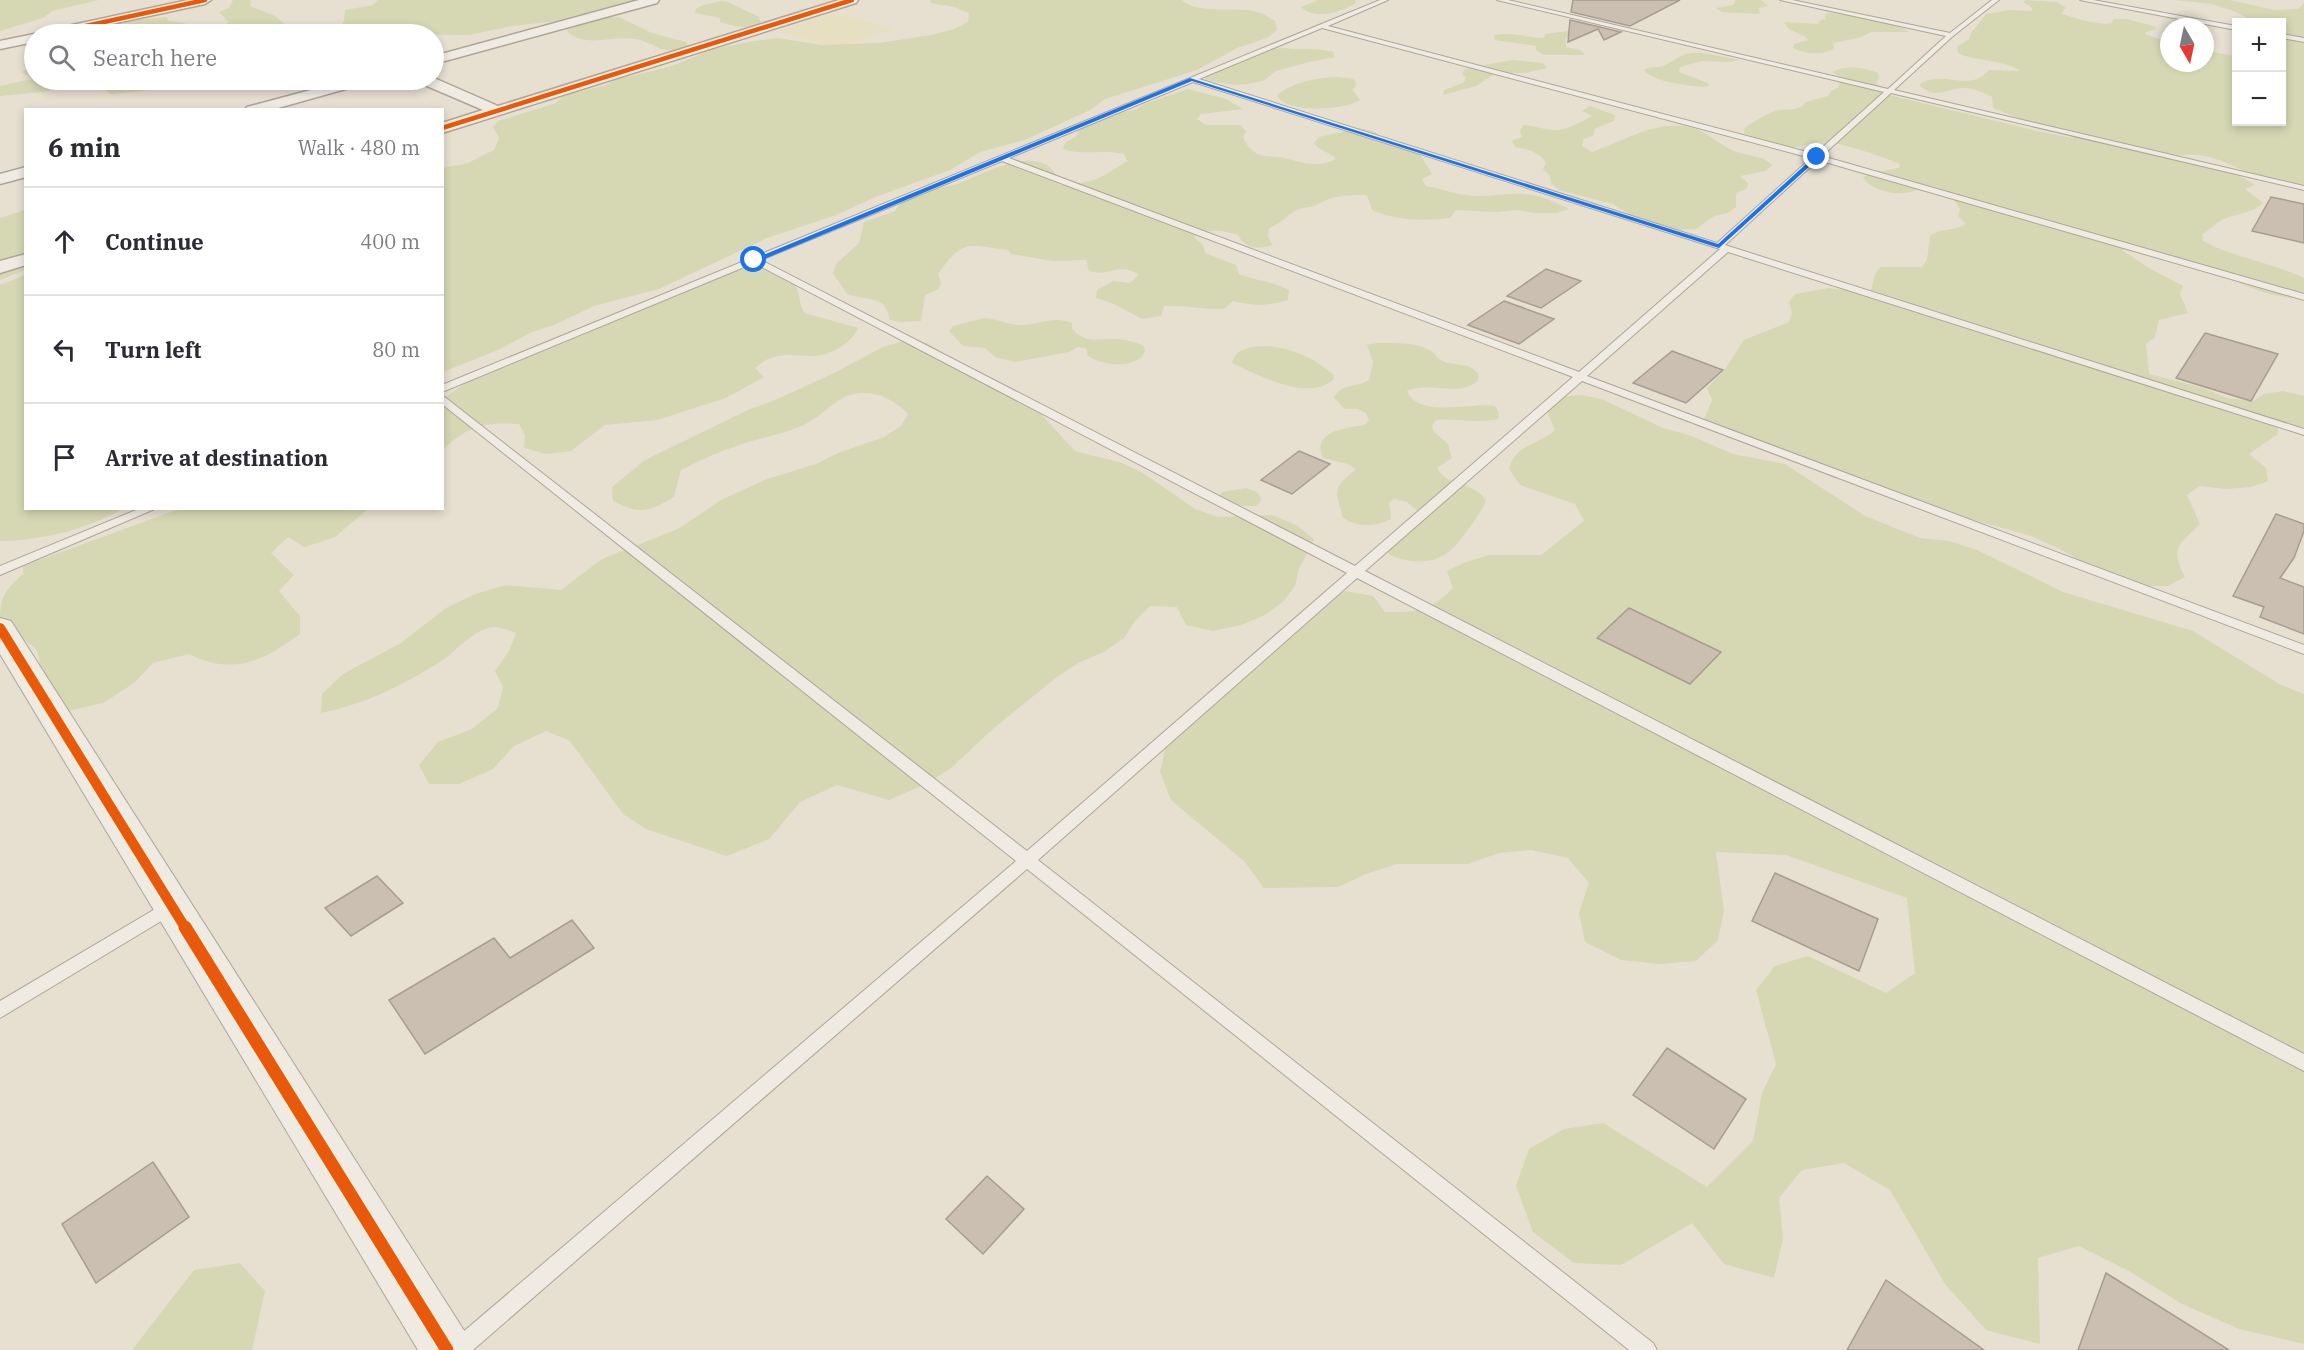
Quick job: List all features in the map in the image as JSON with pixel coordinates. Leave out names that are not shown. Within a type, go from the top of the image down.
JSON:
[{"type":"street","points":[[96,24],[205,0]]},
{"type":"street","points":[[444,57],[652,0]]},
{"type":"street","points":[[444,127],[852,0]]},
{"type":"street","points":[[0,45],[24,40]]},
{"type":"street","points":[[444,88],[497,111]]},
{"type":"street","points":[[259,108],[325,90]]},
{"type":"street","points":[[0,178],[24,172]]},
{"type":"street","points":[[0,267],[24,260]]},
{"type":"street","points":[[0,628],[447,1350]]},
{"type":"lane","points":[[444,388],[1385,0]]},
{"type":"lane","points":[[1500,0],[2304,188]]},
{"type":"lane","points":[[1784,0],[1951,35]]},
{"type":"lane","points":[[457,1350],[1027,860],[1579,376],[1723,248],[1817,157],[1951,35],[1996,0]]},
{"type":"lane","points":[[2083,0],[2232,27]]},
{"type":"lane","points":[[1321,26],[1817,157],[2304,297]]},
{"type":"lane","points":[[2286,37],[2304,40]]},
{"type":"lane","points":[[1192,80],[2304,432]]},
{"type":"lane","points":[[1002,158],[2304,650]]},
{"type":"lane","points":[[754,260],[2304,1064]]},
{"type":"lane","points":[[444,400],[1646,1350]]},
{"type":"lane","points":[[0,571],[147,510]]},
{"type":"lane","points":[[0,1010],[172,906]]},
{"type":"shaded area","points":[[837,13],[895,29],[837,48],[778,31]]},
{"type":"green space","points":[[0,0],[99,0],[52,11],[43,18],[0,31]]},
{"type":"green space","points":[[233,0],[249,0],[250,6],[275,16],[285,24],[226,24],[229,22],[219,12],[229,8]]},
{"type":"green space","points":[[378,0],[645,0],[568,20],[512,26],[469,35],[444,35],[444,24],[342,24],[345,10],[373,5]]},
{"type":"green space","points":[[930,0],[1182,0],[1205,9],[1259,12],[1275,21],[1277,30],[1267,38],[1237,48],[1197,70],[1105,99],[1090,110],[1025,140],[980,152],[950,170],[878,196],[836,215],[767,238],[659,289],[594,306],[554,325],[532,332],[498,350],[444,372],[444,168],[468,163],[494,150],[499,138],[493,127],[498,121],[556,103],[563,96],[672,66],[713,49],[777,38],[822,45],[879,43],[931,35],[954,29],[968,22],[969,13],[954,7],[931,3]]},
{"type":"green space","points":[[1319,0],[1355,0],[1356,3],[1328,14],[1313,14],[1301,7]]},
{"type":"green space","points":[[1735,0],[1761,0],[1768,6],[1759,8],[1760,13],[1757,14],[1722,12],[1716,8],[1734,5]]},
{"type":"green space","points":[[2026,0],[2057,2],[2066,8],[2061,13],[2086,21],[2107,24],[2112,23],[2113,19],[2126,19],[2154,26],[2157,29],[2145,34],[2160,40],[2160,72],[2214,72],[2214,52],[2232,55],[2232,126],[2286,126],[2286,18],[2247,18],[2212,4],[2174,0],[2229,0],[2275,10],[2298,9],[2304,3],[2304,190],[2267,181],[2212,158],[2200,155],[2177,156],[2195,165],[2235,175],[2255,185],[2245,189],[2263,203],[2259,207],[2219,222],[2202,234],[2203,241],[2227,252],[2304,278],[2304,298],[2268,294],[2180,260],[2122,250],[2183,286],[2180,294],[2188,313],[2159,320],[2155,337],[2146,344],[2149,374],[2203,388],[2227,398],[2253,401],[2264,394],[2283,391],[2304,396],[2304,428],[2278,424],[2278,434],[2249,454],[2266,468],[2268,481],[2251,487],[2226,489],[2199,486],[2187,495],[2200,524],[2186,537],[2177,553],[2185,577],[2168,586],[2142,586],[2113,580],[2060,549],[2031,536],[1945,512],[1859,480],[1833,478],[1796,453],[1703,422],[1712,400],[1707,388],[1725,369],[1744,340],[1789,322],[1792,313],[1789,302],[1795,294],[1829,288],[1853,291],[1871,290],[1875,274],[1881,267],[1922,267],[1927,260],[1930,236],[1966,224],[1958,216],[1960,209],[1957,204],[1949,195],[1934,186],[1922,186],[1908,193],[1893,193],[1872,186],[1863,177],[1899,168],[1900,164],[1834,143],[1816,142],[1793,147],[1777,145],[1744,134],[1745,127],[1771,112],[1797,108],[1806,102],[1828,96],[1831,91],[1839,87],[1840,77],[1832,72],[1843,68],[1855,68],[1878,73],[1879,78],[1876,82],[1881,88],[1881,93],[2073,138],[2065,133],[2032,124],[1993,108],[1992,97],[1979,91],[1964,88],[1936,93],[1925,90],[1919,85],[1928,80],[1937,79],[1973,80],[1989,70],[2020,71],[2007,65],[1965,56],[1958,53],[1957,47],[1969,39],[1986,14],[2010,10],[2033,11],[2023,2]]},
{"type":"green space","points":[[722,1],[759,17],[761,23],[746,27],[735,26],[720,22],[720,18],[695,13],[696,9],[703,5]]},
{"type":"green space","points":[[1828,13],[1883,22],[1909,32],[1872,32],[1858,38],[1833,43],[1834,48],[1820,53],[1803,52],[1793,48],[1794,44],[1808,40],[1789,29],[1784,22],[1818,24],[1820,20],[1826,19],[1825,15]]},
{"type":"green space","points":[[167,17],[168,21],[186,24],[123,24]]},
{"type":"green space","points":[[619,17],[652,33],[686,42],[689,48],[664,50],[643,41],[626,38],[582,39],[567,31],[571,26],[583,21]]},
{"type":"green space","points":[[1569,31],[1574,35],[1565,38],[1566,47],[1580,50],[1585,55],[1544,55],[1536,50],[1536,46],[1495,40],[1494,35],[1513,34],[1544,38],[1545,34]]},
{"type":"green space","points":[[1270,49],[1333,52],[1335,57],[1276,71],[1263,81],[1249,84],[1234,85],[1204,80],[1208,75]]},
{"type":"green space","points":[[1690,53],[1704,53],[1740,60],[1702,61],[1680,67],[1679,72],[1708,83],[1709,86],[1703,87],[1655,78],[1644,70],[1663,66]]},
{"type":"green space","points":[[1512,60],[1543,63],[1547,68],[1525,73],[1496,73],[1476,86],[1443,95],[1444,90],[1463,83],[1466,78],[1462,74],[1465,69]]},
{"type":"green space","points":[[1339,77],[1353,79],[1357,84],[1353,90],[1360,100],[1342,106],[1317,109],[1293,106],[1283,102],[1277,96],[1297,84],[1315,79]]},
{"type":"green space","points":[[24,81],[24,90],[51,90],[0,96],[0,86]]},
{"type":"green space","points":[[1188,89],[1226,99],[1243,109],[1201,114],[1197,119],[1206,125],[1240,125],[1246,131],[1243,137],[1247,145],[1260,155],[1321,164],[1336,159],[1314,143],[1319,137],[1360,128],[1375,132],[1392,144],[1419,153],[1432,174],[1422,179],[1426,186],[1471,196],[1533,195],[1569,209],[1556,213],[1517,210],[1496,212],[1456,210],[1450,218],[1410,219],[1381,214],[1372,210],[1367,195],[1335,197],[1297,210],[1269,228],[1268,237],[1273,245],[1249,246],[1238,235],[1221,231],[1205,232],[1194,237],[1203,245],[1205,253],[1236,265],[1239,274],[1289,290],[1288,300],[1260,305],[1233,301],[1224,309],[1164,306],[1161,316],[1142,319],[1114,304],[1096,298],[1097,290],[1113,281],[1130,283],[1139,275],[1126,269],[1096,273],[1089,271],[1086,260],[1052,261],[1011,254],[1008,250],[975,246],[961,249],[938,274],[941,283],[939,289],[925,295],[921,321],[890,320],[888,311],[879,302],[847,294],[833,273],[836,264],[859,243],[864,222],[895,211],[907,198],[915,194],[951,186],[1016,162],[1043,163],[1053,171],[1059,185],[1088,182],[1102,176],[1127,161],[1124,154],[1063,149],[1065,143],[1075,137],[1082,125],[1137,109],[1144,104]]},
{"type":"green space","points":[[105,90],[147,90],[144,91],[111,94]]},
{"type":"green space","points":[[1590,106],[1615,115],[1614,121],[1594,129],[1593,136],[1583,139],[1582,146],[1592,152],[1647,130],[1675,125],[1703,132],[1734,151],[1759,157],[1772,165],[1766,171],[1740,176],[1748,183],[1747,189],[1736,193],[1736,207],[1728,213],[1714,216],[1696,229],[1676,230],[1637,219],[1613,204],[1559,190],[1551,183],[1550,176],[1543,169],[1546,163],[1543,159],[1533,152],[1515,147],[1512,141],[1522,137],[1520,131],[1523,125],[1548,130],[1573,126],[1593,116],[1582,111]]},
{"type":"green space","points":[[24,210],[24,270],[0,280],[0,218]]},
{"type":"green space","points":[[768,264],[790,277],[796,286],[805,313],[858,328],[855,334],[840,348],[826,354],[787,355],[769,359],[755,368],[764,377],[726,398],[657,420],[605,425],[571,451],[546,454],[524,448],[525,435],[519,424],[477,427],[460,436],[444,449],[444,398],[469,381],[551,341],[608,318],[758,265]]},
{"type":"green space","points":[[24,275],[24,510],[121,510],[79,528],[33,539],[0,541],[0,285]]},
{"type":"green space","points":[[985,318],[1019,325],[1051,320],[1065,321],[1072,323],[1072,328],[1076,333],[1086,339],[1126,340],[1143,345],[1145,351],[1136,361],[1122,364],[1108,364],[1095,359],[1088,356],[1086,348],[1078,347],[1069,352],[1015,362],[995,357],[985,348],[963,346],[949,331],[953,326]]},
{"type":"green space","points":[[904,341],[927,343],[939,350],[959,371],[1028,405],[1042,415],[1075,451],[1122,463],[1143,473],[1195,509],[1218,517],[1272,515],[1296,525],[1314,539],[1299,569],[1295,586],[1284,601],[1265,615],[1241,625],[1213,631],[1186,625],[1177,607],[1150,606],[1135,621],[1124,638],[1104,652],[1078,663],[1057,677],[994,728],[951,768],[926,784],[889,800],[837,785],[800,802],[769,839],[727,856],[646,829],[623,814],[570,741],[546,731],[514,746],[493,769],[459,784],[429,784],[419,765],[438,742],[472,729],[498,708],[503,687],[495,671],[509,651],[516,633],[505,629],[487,628],[472,636],[446,658],[411,679],[368,699],[321,713],[322,694],[343,674],[401,643],[446,608],[475,594],[506,585],[561,590],[602,559],[680,528],[721,500],[767,479],[816,464],[838,453],[884,437],[901,426],[908,414],[882,396],[870,393],[855,394],[841,399],[803,425],[729,449],[681,470],[674,497],[658,506],[638,510],[613,501],[612,487],[645,460],[750,409],[832,374],[883,347]]},
{"type":"green space","points":[[1404,343],[1424,347],[1443,361],[1468,366],[1479,375],[1478,381],[1461,388],[1425,387],[1407,391],[1413,400],[1423,405],[1447,408],[1495,406],[1499,413],[1498,419],[1436,420],[1432,426],[1434,432],[1448,444],[1452,458],[1437,468],[1441,474],[1447,479],[1475,490],[1486,501],[1464,536],[1451,550],[1437,558],[1412,561],[1389,554],[1386,546],[1424,516],[1407,502],[1394,499],[1389,503],[1391,519],[1379,524],[1361,525],[1343,518],[1337,495],[1339,486],[1356,469],[1348,464],[1323,458],[1321,449],[1326,436],[1332,432],[1364,425],[1369,420],[1366,413],[1357,409],[1345,409],[1334,398],[1340,390],[1369,380],[1373,362],[1367,345]]},
{"type":"green space","points":[[1267,346],[1286,349],[1311,359],[1334,375],[1333,380],[1322,386],[1296,387],[1282,384],[1232,363],[1241,351]]},
{"type":"green space","points":[[1582,395],[1604,400],[1663,428],[1689,435],[1733,454],[1785,464],[1865,516],[1920,538],[1949,541],[1977,550],[2063,592],[2193,631],[2281,685],[2304,694],[2304,1344],[2239,1329],[2182,1304],[2129,1271],[2079,1246],[2038,1258],[2040,1344],[1986,1330],[1945,1284],[1890,1190],[1844,1163],[1802,1170],[1779,1198],[1783,1238],[1774,1278],[1724,1264],[1692,1223],[1621,1265],[1574,1263],[1533,1232],[1516,1186],[1529,1149],[1564,1129],[1603,1123],[1707,1187],[1753,1141],[1762,1093],[1776,1064],[1756,990],[1775,966],[1808,956],[1886,993],[1915,973],[1907,898],[1786,855],[1716,852],[1724,911],[1718,940],[1696,961],[1660,964],[1621,960],[1585,942],[1579,913],[1589,883],[1568,858],[1531,850],[1499,853],[1468,864],[1397,864],[1366,874],[1338,887],[1264,888],[1245,862],[1171,800],[1160,772],[1165,750],[1177,729],[1288,630],[1345,591],[1373,596],[1385,612],[1422,609],[1437,602],[1453,588],[1447,571],[1489,555],[1541,555],[1584,521],[1575,504],[1520,485],[1509,469],[1512,460],[1522,449],[1555,430],[1544,404],[1559,397]]},
{"type":"green space","points":[[1246,488],[1257,492],[1262,500],[1256,506],[1242,506],[1216,498],[1222,492]]},
{"type":"green space","points":[[176,510],[367,510],[335,537],[304,547],[288,537],[271,553],[294,575],[279,591],[300,616],[300,634],[287,644],[260,658],[234,664],[205,661],[189,654],[153,663],[134,683],[103,703],[68,711],[36,695],[39,658],[33,646],[0,629],[3,598],[23,574],[23,566]]},
{"type":"green space","points":[[240,1263],[265,1291],[252,1350],[132,1350],[194,1270]]},
{"type":"building","points":[[1573,0],[1680,0],[1630,26],[1571,12]]},
{"type":"building","points":[[1570,20],[1621,32],[1604,40],[1598,29],[1568,42]]},
{"type":"building","points":[[2271,197],[2304,204],[2304,243],[2252,231]]},
{"type":"building","points":[[1546,269],[1581,281],[1541,308],[1507,296]]},
{"type":"building","points":[[1504,301],[1554,319],[1519,344],[1468,325]]},
{"type":"building","points":[[2205,333],[2278,354],[2251,401],[2176,378]]},
{"type":"building","points":[[1672,351],[1723,370],[1686,403],[1633,383]]},
{"type":"building","points":[[1299,451],[1330,464],[1292,494],[1261,480]]},
{"type":"building","points":[[2276,514],[2304,524],[2304,531],[2294,558],[2280,578],[2304,587],[2304,634],[2260,617],[2264,607],[2233,596]]},
{"type":"building","points":[[1629,608],[1721,652],[1690,684],[1597,638]]},
{"type":"building","points":[[1775,873],[1878,919],[1859,971],[1752,921]]},
{"type":"building","points":[[377,876],[403,903],[351,936],[325,908]]},
{"type":"building","points":[[572,920],[594,948],[425,1054],[389,1000],[494,938],[510,958]]},
{"type":"building","points":[[1667,1048],[1746,1099],[1714,1149],[1633,1095]]},
{"type":"building","points":[[153,1162],[189,1217],[96,1283],[62,1224]]},
{"type":"building","points":[[987,1176],[1024,1209],[983,1254],[946,1219]]},
{"type":"building","points":[[2106,1273],[2229,1350],[2078,1350]]},
{"type":"building","points":[[1886,1280],[1984,1350],[1847,1350]]},
{"type":"cycle path","points":[[95,24],[205,0]]},
{"type":"cycle path","points":[[444,127],[852,0]]},
{"type":"cycle path","points":[[0,628],[447,1350]]},
{"type":"route","points":[[754,260],[1192,80],[1719,246],[1817,157]]}]
